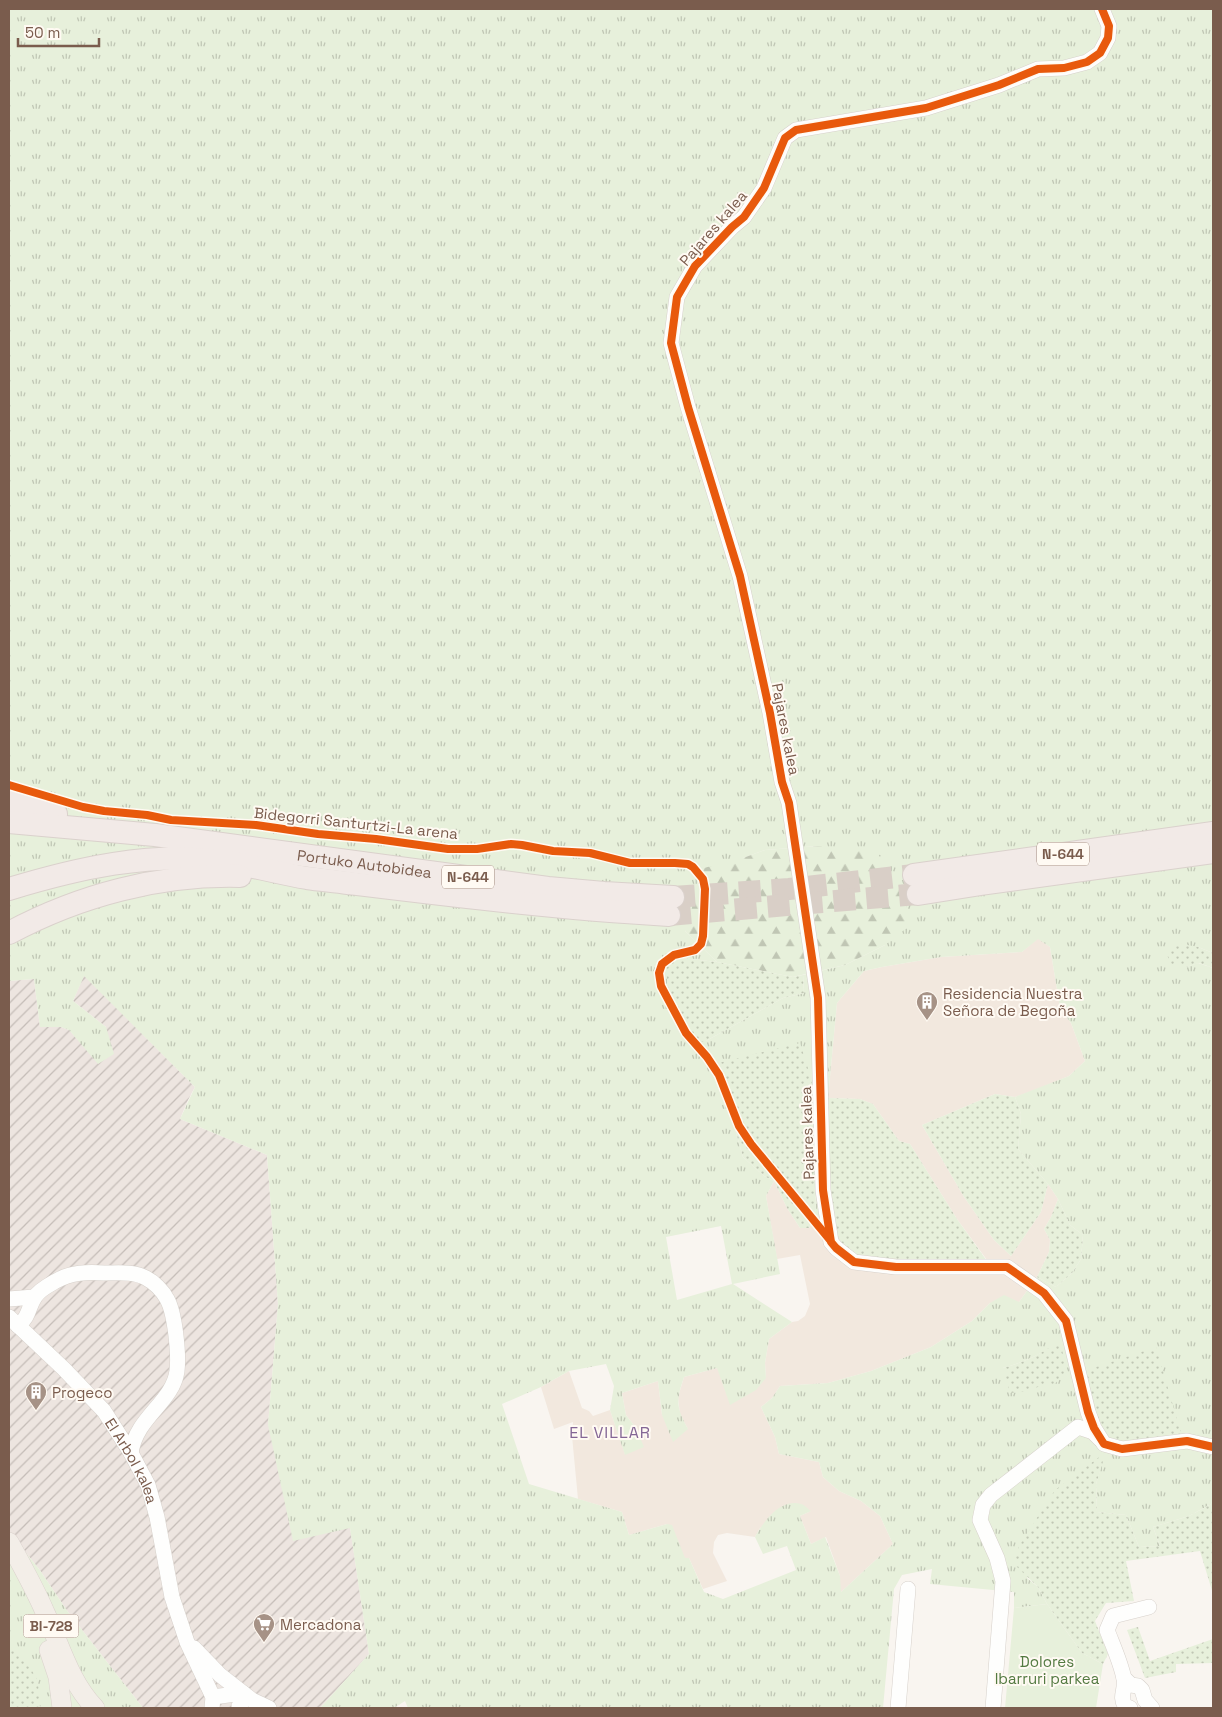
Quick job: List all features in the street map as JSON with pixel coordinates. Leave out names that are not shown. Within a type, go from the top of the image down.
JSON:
[{"type":"highway","name":"N-644","points":[[9,801],[66,816],[155,835]]},
{"type":"highway","name":"N-644","points":[[9,822],[155,835]]},
{"type":"highway","name":"N-644","points":[[1213,833],[916,884],[991,882],[1213,852]]},
{"type":"highway","name":"Portuko Autobidea","points":[[155,835],[604,894],[671,906],[613,912],[308,878]]},
{"type":"highway","points":[[9,889],[73,871],[144,860],[191,859],[222,861],[308,878]]},
{"type":"highway","name":"N-644","points":[[9,933],[77,902],[127,887],[181,878],[228,876],[308,878]]},
{"type":"main road","name":"BI-728","points":[[9,1542],[44,1610],[74,1681],[84,1697],[95,1708]]},
{"type":"main road","name":"BI-728","points":[[9,1566],[48,1646],[58,1677],[62,1708]]},
{"type":"street","name":"Pajares kalea","points":[[1102,9],[1109,26],[1108,38],[1100,54],[1087,62],[1064,68],[1038,69],[999,85],[926,108],[868,119],[812,126],[796,130],[785,138],[764,188],[744,216],[695,266],[677,298],[670,343],[740,576],[770,713],[782,782],[788,802],[818,998],[823,1190],[831,1242],[854,1262],[896,1267],[1007,1267],[1044,1293],[1066,1320],[1088,1412],[1094,1428],[1104,1444]]},
{"type":"street","points":[[13,1322],[23,1322],[30,1310],[34,1297],[42,1290],[72,1274],[96,1272],[130,1274],[145,1277],[158,1287],[167,1298],[172,1311],[176,1341],[177,1373],[168,1393],[143,1422],[133,1441],[132,1453]]},
{"type":"street","points":[[9,1299],[34,1297]]},
{"type":"street","name":"El Arbol kalea","points":[[13,1322],[64,1368],[104,1411],[132,1453],[148,1485],[157,1516],[172,1597],[187,1642],[212,1703]]},
{"type":"street","points":[[993,1708],[1003,1581],[997,1558],[980,1520],[982,1505],[998,1489],[1078,1428],[1088,1412]]},
{"type":"street","points":[[1078,1428],[1093,1432],[1104,1444],[1122,1449],[1187,1441],[1213,1447]]},
{"type":"street","points":[[898,1708],[908,1589]]},
{"type":"street","points":[[1130,1708],[1125,1706],[1122,1701],[1125,1687],[1124,1678],[1107,1630],[1113,1616],[1149,1608]]},
{"type":"street","name":"El Arbol kalea","points":[[187,1642],[220,1675],[242,1702],[269,1708]]},
{"type":"street","points":[[1124,1678],[1131,1685],[1138,1686],[1142,1690],[1145,1700],[1152,1708]]},
{"type":"street","points":[[212,1703],[242,1702]]},
{"type":"shaded area","points":[[1038,938],[1050,947],[1060,1008],[1071,1023],[1085,1061],[1069,1076],[1035,1090],[1015,1097],[995,1094],[922,1125],[964,1197],[994,1240],[1011,1256],[1041,1212],[1048,1184],[1058,1199],[1044,1229],[1050,1240],[1049,1252],[1037,1277],[1019,1302],[990,1303],[972,1321],[931,1347],[871,1371],[828,1383],[780,1386],[772,1398],[761,1407],[775,1437],[779,1454],[819,1462],[823,1477],[839,1491],[861,1501],[880,1516],[893,1544],[840,1593],[840,1576],[826,1537],[811,1544],[800,1516],[811,1511],[760,1528],[755,1537],[727,1533],[718,1535],[714,1542],[713,1553],[727,1581],[703,1589],[689,1558],[685,1559],[667,1524],[629,1535],[622,1512],[578,1499],[572,1436],[573,1422],[554,1429],[541,1387],[569,1371],[582,1408],[589,1411],[593,1416],[610,1410],[625,1454],[636,1428],[626,1415],[622,1393],[658,1381],[662,1415],[688,1429],[680,1415],[678,1397],[684,1377],[717,1368],[766,1378],[765,1363],[769,1339],[792,1322],[798,1321],[805,1316],[810,1304],[800,1255],[777,1259],[766,1196],[774,1181],[787,1208],[800,1228],[809,1228],[816,1215],[987,1260],[957,1219],[910,1144],[899,1141],[873,1104],[860,1099],[828,1098],[837,1003],[864,971],[941,957],[1022,952]]},
{"type":"shaded area","points":[[84,975],[195,1087],[180,1119],[267,1155],[278,1304],[268,1425],[350,1527],[369,1654],[321,1707],[323,1708],[143,1708],[68,1612],[39,1569],[9,1532],[9,981],[34,979],[40,1027],[61,1027],[69,1030],[78,1040],[106,1027],[73,1001]]},
{"type":"green space","points":[[9,9],[1213,9],[1213,953],[1198,947],[1186,967],[1198,963],[1213,968],[1213,1503],[1189,1516],[1153,1527],[1160,1546],[1139,1547],[1126,1515],[1097,1512],[1096,1484],[1105,1453],[1027,1578],[1038,1587],[1047,1604],[1014,1608],[1014,1592],[930,1584],[932,1569],[902,1575],[894,1589],[883,1708],[408,1708],[405,1701],[394,1708],[323,1708],[321,1707],[369,1654],[350,1528],[293,1541],[268,1425],[278,1304],[267,1155],[180,1119],[195,1087],[84,976],[73,1001],[106,1027],[114,1054],[98,1064],[69,1030],[61,1027],[40,1027],[34,979],[9,981]],"holes":[[[818,846],[885,945],[845,965],[803,975],[804,993],[783,998],[706,1041],[672,957],[717,962],[685,931],[743,858],[765,850]],[[1038,939],[1050,947],[1060,1008],[1071,1023],[1085,1061],[1069,1076],[1015,1097],[1021,1114],[1018,1149],[1048,1184],[1058,1199],[1070,1225],[1083,1235],[1081,1259],[1072,1273],[1056,1287],[1037,1277],[1019,1302],[1004,1295],[990,1303],[972,1321],[931,1347],[871,1371],[828,1383],[780,1386],[772,1398],[761,1407],[775,1437],[779,1454],[819,1462],[823,1477],[839,1491],[861,1501],[880,1516],[893,1544],[841,1592],[840,1576],[825,1537],[811,1544],[800,1516],[811,1511],[801,1504],[786,1504],[768,1518],[755,1537],[763,1554],[787,1546],[796,1570],[723,1599],[704,1592],[689,1558],[685,1558],[672,1525],[667,1524],[629,1535],[622,1512],[529,1484],[502,1404],[541,1387],[569,1371],[606,1364],[614,1386],[610,1410],[625,1455],[644,1447],[636,1428],[626,1415],[622,1393],[658,1381],[662,1415],[673,1442],[688,1429],[678,1404],[684,1377],[717,1368],[730,1405],[756,1390],[766,1378],[765,1363],[769,1339],[792,1322],[733,1284],[780,1274],[766,1196],[774,1181],[764,1176],[743,1157],[735,1129],[812,1081],[816,1215],[833,1220],[828,1098],[837,1003],[864,971],[941,957],[1022,952]],[[721,1226],[732,1284],[677,1300],[666,1237]],[[1060,1341],[1053,1385],[1042,1385],[1003,1368],[1033,1357]]]},
{"type":"green space","points":[[818,846],[877,853],[905,890],[909,926],[885,945],[845,965],[793,977],[717,962],[685,931],[704,868],[765,850]]},
{"type":"green space","points":[[1177,943],[1198,947],[1213,953],[1213,968],[1199,963],[1186,967],[1171,965],[1166,952]]},
{"type":"green space","points":[[663,956],[717,962],[793,977],[803,975],[804,993],[783,998],[706,1041],[697,1043],[673,1011]]},
{"type":"green space","points":[[800,1043],[812,1081],[816,1215],[809,1228],[800,1228],[787,1208],[774,1181],[764,1176],[743,1157],[735,1129],[710,1065]]},
{"type":"green space","points":[[995,1094],[1015,1097],[1021,1114],[1018,1149],[1048,1184],[1041,1212],[1011,1256],[994,1240],[964,1197],[922,1125]]},
{"type":"green space","points":[[828,1098],[860,1099],[873,1104],[899,1141],[910,1144],[957,1219],[987,1261],[863,1258],[852,1253],[844,1246],[837,1233],[829,1196],[827,1153]]},
{"type":"green space","points":[[1058,1199],[1070,1225],[1083,1235],[1081,1259],[1072,1273],[1056,1287],[1037,1277],[1049,1252],[1050,1240],[1044,1229]]},
{"type":"green space","points":[[1060,1340],[1067,1373],[1053,1385],[1042,1385],[1029,1391],[1010,1393],[1003,1368],[1033,1357]]},
{"type":"green space","points":[[1156,1347],[1181,1433],[1138,1441],[1126,1441],[1107,1435],[1098,1421],[1084,1371]]},
{"type":"green space","points":[[1106,1452],[1096,1484],[1097,1512],[1126,1515],[1139,1547],[1160,1546],[1153,1527],[1189,1516],[1213,1503],[1213,1594],[1200,1551],[1126,1561],[1134,1601],[1106,1603],[1095,1621],[1108,1654],[1103,1664],[1082,1653],[1047,1604],[1038,1587],[1014,1564],[1019,1546],[1055,1490]]},
{"type":"green space","points":[[9,1532],[39,1569],[68,1612],[143,1708],[9,1708]]},
{"type":"green space","name":"Dolores Ibarruri parkea","points":[[1047,1604],[1082,1653],[1103,1664],[1096,1708],[1005,1708],[1014,1608]]},
{"type":"green space","points":[[1138,1627],[1150,1661],[1213,1639],[1213,1663],[1176,1664],[1176,1672],[1145,1678],[1127,1630]]},
{"type":"green space","points":[[9,1646],[31,1669],[38,1681],[40,1708],[9,1708]]},
{"type":"tunnel","points":[[673,897],[789,889],[914,875]]},
{"type":"tunnel","points":[[669,915],[918,894]]},
{"type":"cycle path","points":[[1102,9],[1109,26],[1108,38],[1100,53],[1087,62],[1064,68],[1038,69],[999,85],[926,108],[796,130],[785,138],[764,188],[744,217],[695,266],[677,297],[671,343],[688,407],[740,576],[770,713],[782,782],[789,803],[818,998],[823,1190],[831,1242],[854,1262],[896,1267],[1007,1267],[1044,1293],[1066,1321],[1088,1412],[1094,1428],[1104,1444],[1122,1449],[1187,1441],[1213,1447]]},
{"type":"cycle path","name":"Bidegorri Santurtzi-La arena","points":[[9,785],[83,807],[171,820],[256,825],[448,849],[477,849],[511,844],[553,851],[590,853],[630,863],[688,864],[703,879],[705,889],[703,936],[701,944],[695,950],[674,955],[662,964],[659,973],[661,986],[686,1033],[707,1057],[719,1075],[739,1126],[751,1144],[830,1240]]},
{"type":"place","name":"Residencia Nuestra Señora de Begoña","points":[[927,1021]]},
{"type":"place","name":"Progeco","points":[[36,1411]]},
{"type":"place","name":"Mercadona","points":[[264,1643]]},
{"type":"district","name":"EL VILLAR","points":[[610,1432]]}]
